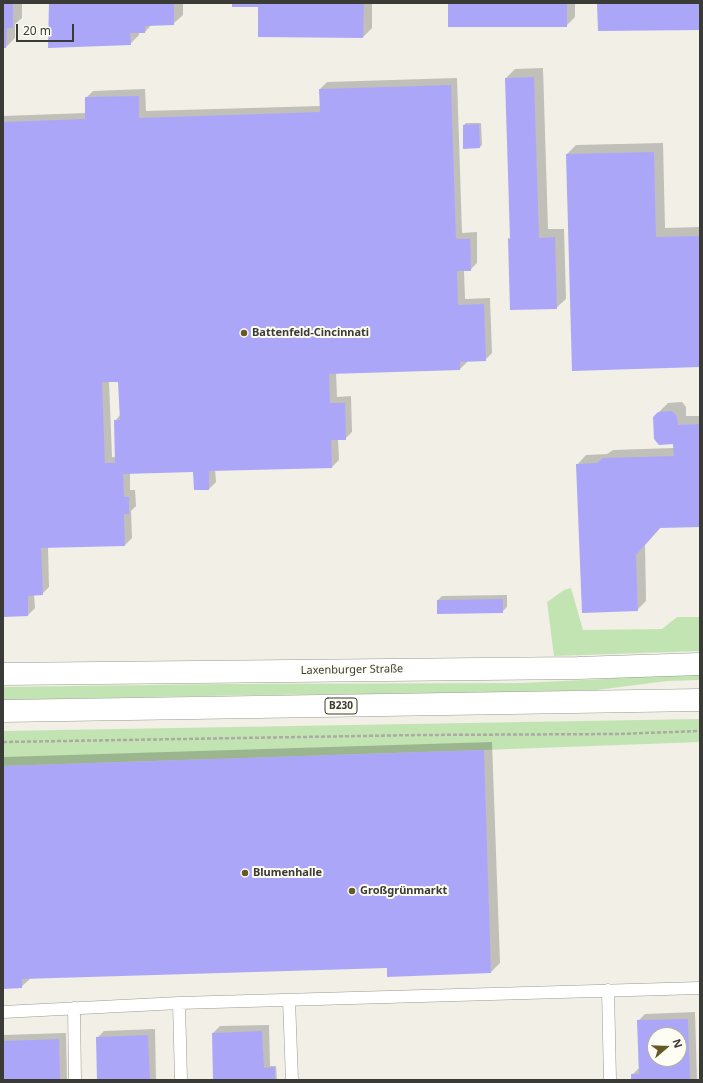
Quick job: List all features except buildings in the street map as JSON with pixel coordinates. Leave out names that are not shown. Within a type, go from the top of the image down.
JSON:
[{"type":"main road","name":"Laxenburger Straße","points":[[3,674],[578,668],[700,664]]},
{"type":"main road","name":"B230","points":[[3,711],[700,700]]},
{"type":"lane","points":[[3,1012],[179,1003],[700,988]]},
{"type":"lane","points":[[608,990],[610,1080]]},
{"type":"lane","points":[[289,1000],[292,1080]]},
{"type":"lane","points":[[179,1003],[181,1080]]},
{"type":"lane","points":[[74,1008],[75,1080]]},
{"type":"path","points":[[3,742],[412,735],[618,734],[700,731]]},
{"type":"green space","points":[[571,588],[583,630],[662,629],[677,617],[700,617],[700,651],[554,656],[547,602],[564,590]]},
{"type":"green space","points":[[658,673],[700,673],[700,680],[667,681],[597,690],[497,693],[256,695],[3,700],[3,687],[221,684],[521,683],[604,679]]},
{"type":"green space","points":[[700,719],[700,742],[3,766],[3,731]]},
{"type":"place","name":"Battenfeld-Cincinnati","points":[[244,333]]},
{"type":"place","name":"Blumenhalle","points":[[245,873]]},
{"type":"place","name":"Großgrünmarkt","points":[[352,891]]}]
